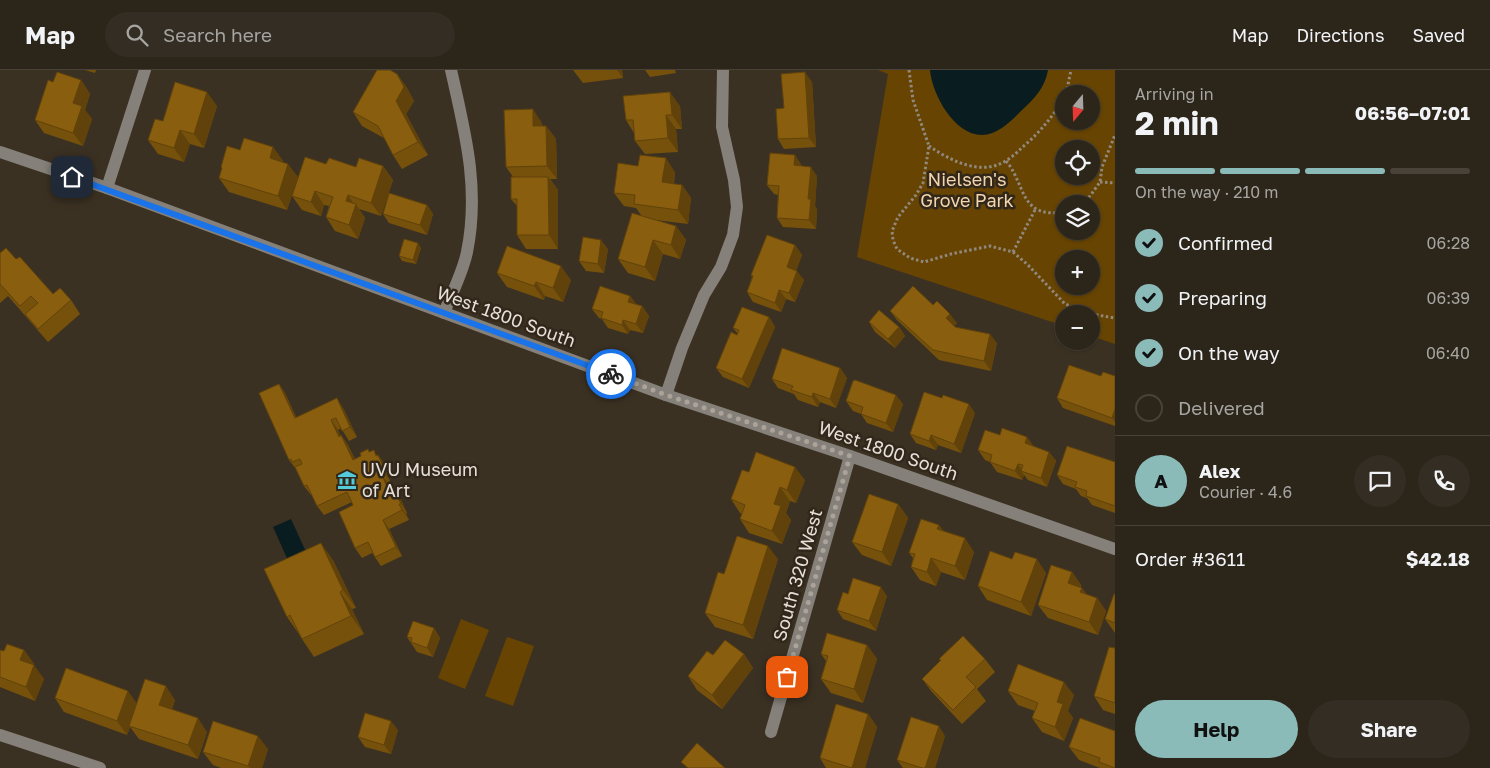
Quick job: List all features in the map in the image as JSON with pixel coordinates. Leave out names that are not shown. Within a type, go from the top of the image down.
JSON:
[{"type":"street","points":[[107,188],[145,70]]},
{"type":"street","points":[[444,313],[467,253],[473,204],[469,147],[451,70]]},
{"type":"street","points":[[666,395],[700,304],[721,266],[733,234],[737,207],[734,180],[722,127],[723,70]]},
{"type":"street","name":"West 1800 South","points":[[0,152],[107,188],[666,395],[850,456],[1115,549]]},
{"type":"street","name":"South 320 West","points":[[771,732],[850,456]]},
{"type":"street","points":[[0,735],[100,768]]},
{"type":"path","points":[[909,70],[913,100],[929,146],[923,183],[898,217],[892,231],[897,249],[910,258],[924,262],[990,246],[1013,252],[1068,305]]},
{"type":"path","points":[[1068,85],[1071,70]]},
{"type":"path","points":[[929,146],[962,164],[977,167],[991,166],[1006,161],[1041,130],[1055,111]]},
{"type":"path","points":[[1115,135],[1102,167],[1100,182],[1115,183]]},
{"type":"path","points":[[1006,161],[1014,170],[1024,198],[1036,208],[1046,212],[1055,212]]},
{"type":"path","points":[[1013,252],[1036,208]]},
{"type":"path","points":[[1100,316],[1115,318]]},
{"type":"green space","name":"Nielsen's Grove Park","points":[[878,70],[1115,70],[1115,344],[1100,339],[1100,305],[1055,305],[1055,323],[857,257],[888,74]]},
{"type":"green space","points":[[461,619],[489,630],[465,689],[438,678]]},
{"type":"green space","points":[[507,637],[534,646],[513,706],[485,696]]},
{"type":"water","points":[[930,70],[1048,70],[1042,88],[1026,107],[999,130],[982,135],[962,128],[946,112],[935,90]]},
{"type":"water","points":[[291,519],[308,556],[290,565],[273,527]]},
{"type":"building","points":[[377,70],[390,70],[397,74],[404,87],[396,101],[418,142],[393,155],[378,126],[353,112]]},
{"type":"building","points":[[57,72],[81,80],[73,103],[82,106],[73,133],[35,120],[48,80],[53,82]]},
{"type":"building","points":[[805,72],[809,138],[778,139],[776,109],[784,108],[781,74]]},
{"type":"building","points":[[175,82],[207,92],[194,134],[180,130],[174,148],[148,140],[155,119],[163,121]]},
{"type":"building","points":[[670,92],[672,115],[666,115],[668,138],[635,141],[633,120],[626,120],[623,96]]},
{"type":"building","points":[[533,109],[533,126],[546,126],[547,166],[506,167],[504,110]]},
{"type":"building","points":[[244,138],[273,147],[270,158],[288,164],[278,196],[219,178],[227,146],[240,150]]},
{"type":"building","points":[[770,153],[795,155],[794,165],[811,167],[808,199],[811,199],[809,220],[777,218],[779,186],[767,185]]},
{"type":"building","points":[[640,155],[666,158],[662,182],[682,185],[678,210],[634,204],[635,195],[614,193],[618,163],[638,166]]},
{"type":"building","points":[[305,157],[326,164],[329,158],[356,167],[359,158],[383,166],[371,203],[348,195],[346,201],[356,204],[349,225],[326,217],[333,197],[315,191],[311,202],[292,196]]},
{"type":"building","points":[[511,177],[548,177],[549,235],[517,235],[517,199],[511,199]]},
{"type":"building","points":[[389,193],[427,205],[420,225],[383,214]]},
{"type":"building","points":[[632,213],[676,226],[671,245],[653,240],[645,267],[618,259]]},
{"type":"building","points":[[767,235],[795,245],[787,267],[797,271],[789,293],[779,290],[775,303],[747,292],[753,276],[751,275]]},
{"type":"building","points":[[583,237],[601,240],[598,264],[579,261]]},
{"type":"building","points":[[404,239],[418,243],[413,260],[399,256]]},
{"type":"building","points":[[507,246],[561,266],[553,288],[536,282],[534,286],[497,273]]},
{"type":"building","points":[[6,248],[16,259],[20,257],[53,294],[60,288],[71,300],[38,329],[25,314],[38,303],[31,296],[20,306],[0,284],[0,253]]},
{"type":"building","points":[[600,286],[630,296],[628,302],[642,306],[636,324],[623,320],[622,325],[601,318],[603,312],[592,309]]},
{"type":"building","points":[[913,286],[933,305],[937,301],[950,314],[946,318],[955,327],[990,334],[984,361],[933,350],[890,311]]},
{"type":"building","points":[[742,307],[769,317],[742,379],[716,368],[731,332],[737,335],[739,330],[733,328]]},
{"type":"building","points":[[879,310],[899,327],[888,339],[869,322]]},
{"type":"building","points":[[782,348],[840,368],[830,399],[813,393],[812,397],[791,390],[793,386],[772,379]]},
{"type":"building","points":[[1069,365],[1101,376],[1103,372],[1115,376],[1115,409],[1112,418],[1057,398]]},
{"type":"building","points":[[855,380],[896,395],[886,423],[861,414],[863,407],[846,401]]},
{"type":"building","name":"UVU Museum of Art","points":[[279,384],[295,418],[337,398],[350,427],[342,431],[336,418],[331,420],[339,437],[341,435],[353,460],[361,456],[360,453],[368,449],[369,452],[374,450],[376,456],[378,455],[383,466],[381,467],[385,474],[382,475],[387,487],[390,486],[393,492],[395,491],[401,504],[399,504],[402,510],[383,520],[396,547],[375,557],[368,542],[355,548],[339,512],[353,505],[347,492],[317,506],[307,485],[304,486],[295,467],[302,464],[300,459],[292,462],[291,459],[289,460],[259,393]]},
{"type":"building","points":[[924,392],[942,398],[943,395],[969,404],[954,444],[931,435],[929,441],[910,434]]},
{"type":"building","points":[[1002,428],[1027,437],[1025,443],[1049,452],[1041,478],[1021,471],[1023,465],[1018,464],[1015,471],[990,462],[992,455],[978,450],[985,430],[1000,435]]},
{"type":"building","points":[[1067,446],[1115,462],[1115,506],[1086,496],[1087,491],[1075,487],[1077,482],[1057,475]]},
{"type":"building","points":[[756,452],[795,467],[787,490],[780,487],[774,504],[781,506],[772,531],[740,519],[745,505],[731,499],[742,470],[749,472]]},
{"type":"building","points":[[869,494],[898,504],[882,552],[852,542]]},
{"type":"building","points":[[921,519],[939,525],[937,529],[965,538],[955,566],[931,558],[927,572],[911,567],[915,554],[909,553]]},
{"type":"building","points":[[737,536],[768,546],[743,625],[705,613],[718,572],[724,574]]},
{"type":"building","points":[[321,543],[343,590],[340,592],[351,616],[302,639],[290,615],[287,617],[264,569]]},
{"type":"building","points":[[990,551],[1012,559],[1015,552],[1037,559],[1021,602],[978,586]]},
{"type":"building","points":[[1051,565],[1072,572],[1068,583],[1082,588],[1080,592],[1097,598],[1089,622],[1038,605]]},
{"type":"building","points":[[853,578],[881,587],[869,621],[837,610],[843,592],[848,594]]},
{"type":"building","points":[[1115,594],[1115,623],[1105,619]]},
{"type":"building","points":[[413,621],[434,628],[427,648],[411,642],[412,638],[407,637]]},
{"type":"building","points":[[827,633],[867,645],[854,689],[821,679],[828,656],[821,654]]},
{"type":"building","points":[[963,636],[985,659],[966,677],[976,687],[953,710],[922,679]]},
{"type":"building","points":[[725,640],[744,654],[712,695],[688,676],[707,651],[713,655]]},
{"type":"building","points":[[7,644],[24,650],[20,660],[34,665],[26,687],[0,677],[0,650],[4,651]]},
{"type":"building","points":[[1109,647],[1115,648],[1115,703],[1094,696]]},
{"type":"building","points":[[1018,664],[1064,682],[1057,702],[1063,704],[1055,727],[1032,718],[1038,703],[1008,691]]},
{"type":"building","points":[[66,668],[128,691],[117,721],[55,698]]},
{"type":"building","points":[[145,679],[166,686],[159,705],[198,718],[188,745],[129,726]]},
{"type":"building","points":[[836,704],[868,714],[852,768],[820,758]]},
{"type":"building","points":[[365,713],[391,721],[384,745],[358,737]]},
{"type":"building","points":[[911,717],[939,726],[925,768],[897,760]]},
{"type":"building","points":[[1080,718],[1115,731],[1115,768],[1099,762],[1100,758],[1069,747]]},
{"type":"building","points":[[213,721],[258,736],[248,766],[203,752]]},
{"type":"building","points":[[697,743],[725,768],[688,768],[681,762]]},
{"type":"way so far","points":[[611,374],[666,395],[850,456],[787,677]]},
{"type":"place","name":"UVU Museum of Art","points":[[347,480]]},
{"type":"route","points":[[72,177],[107,188],[611,374]]}]
